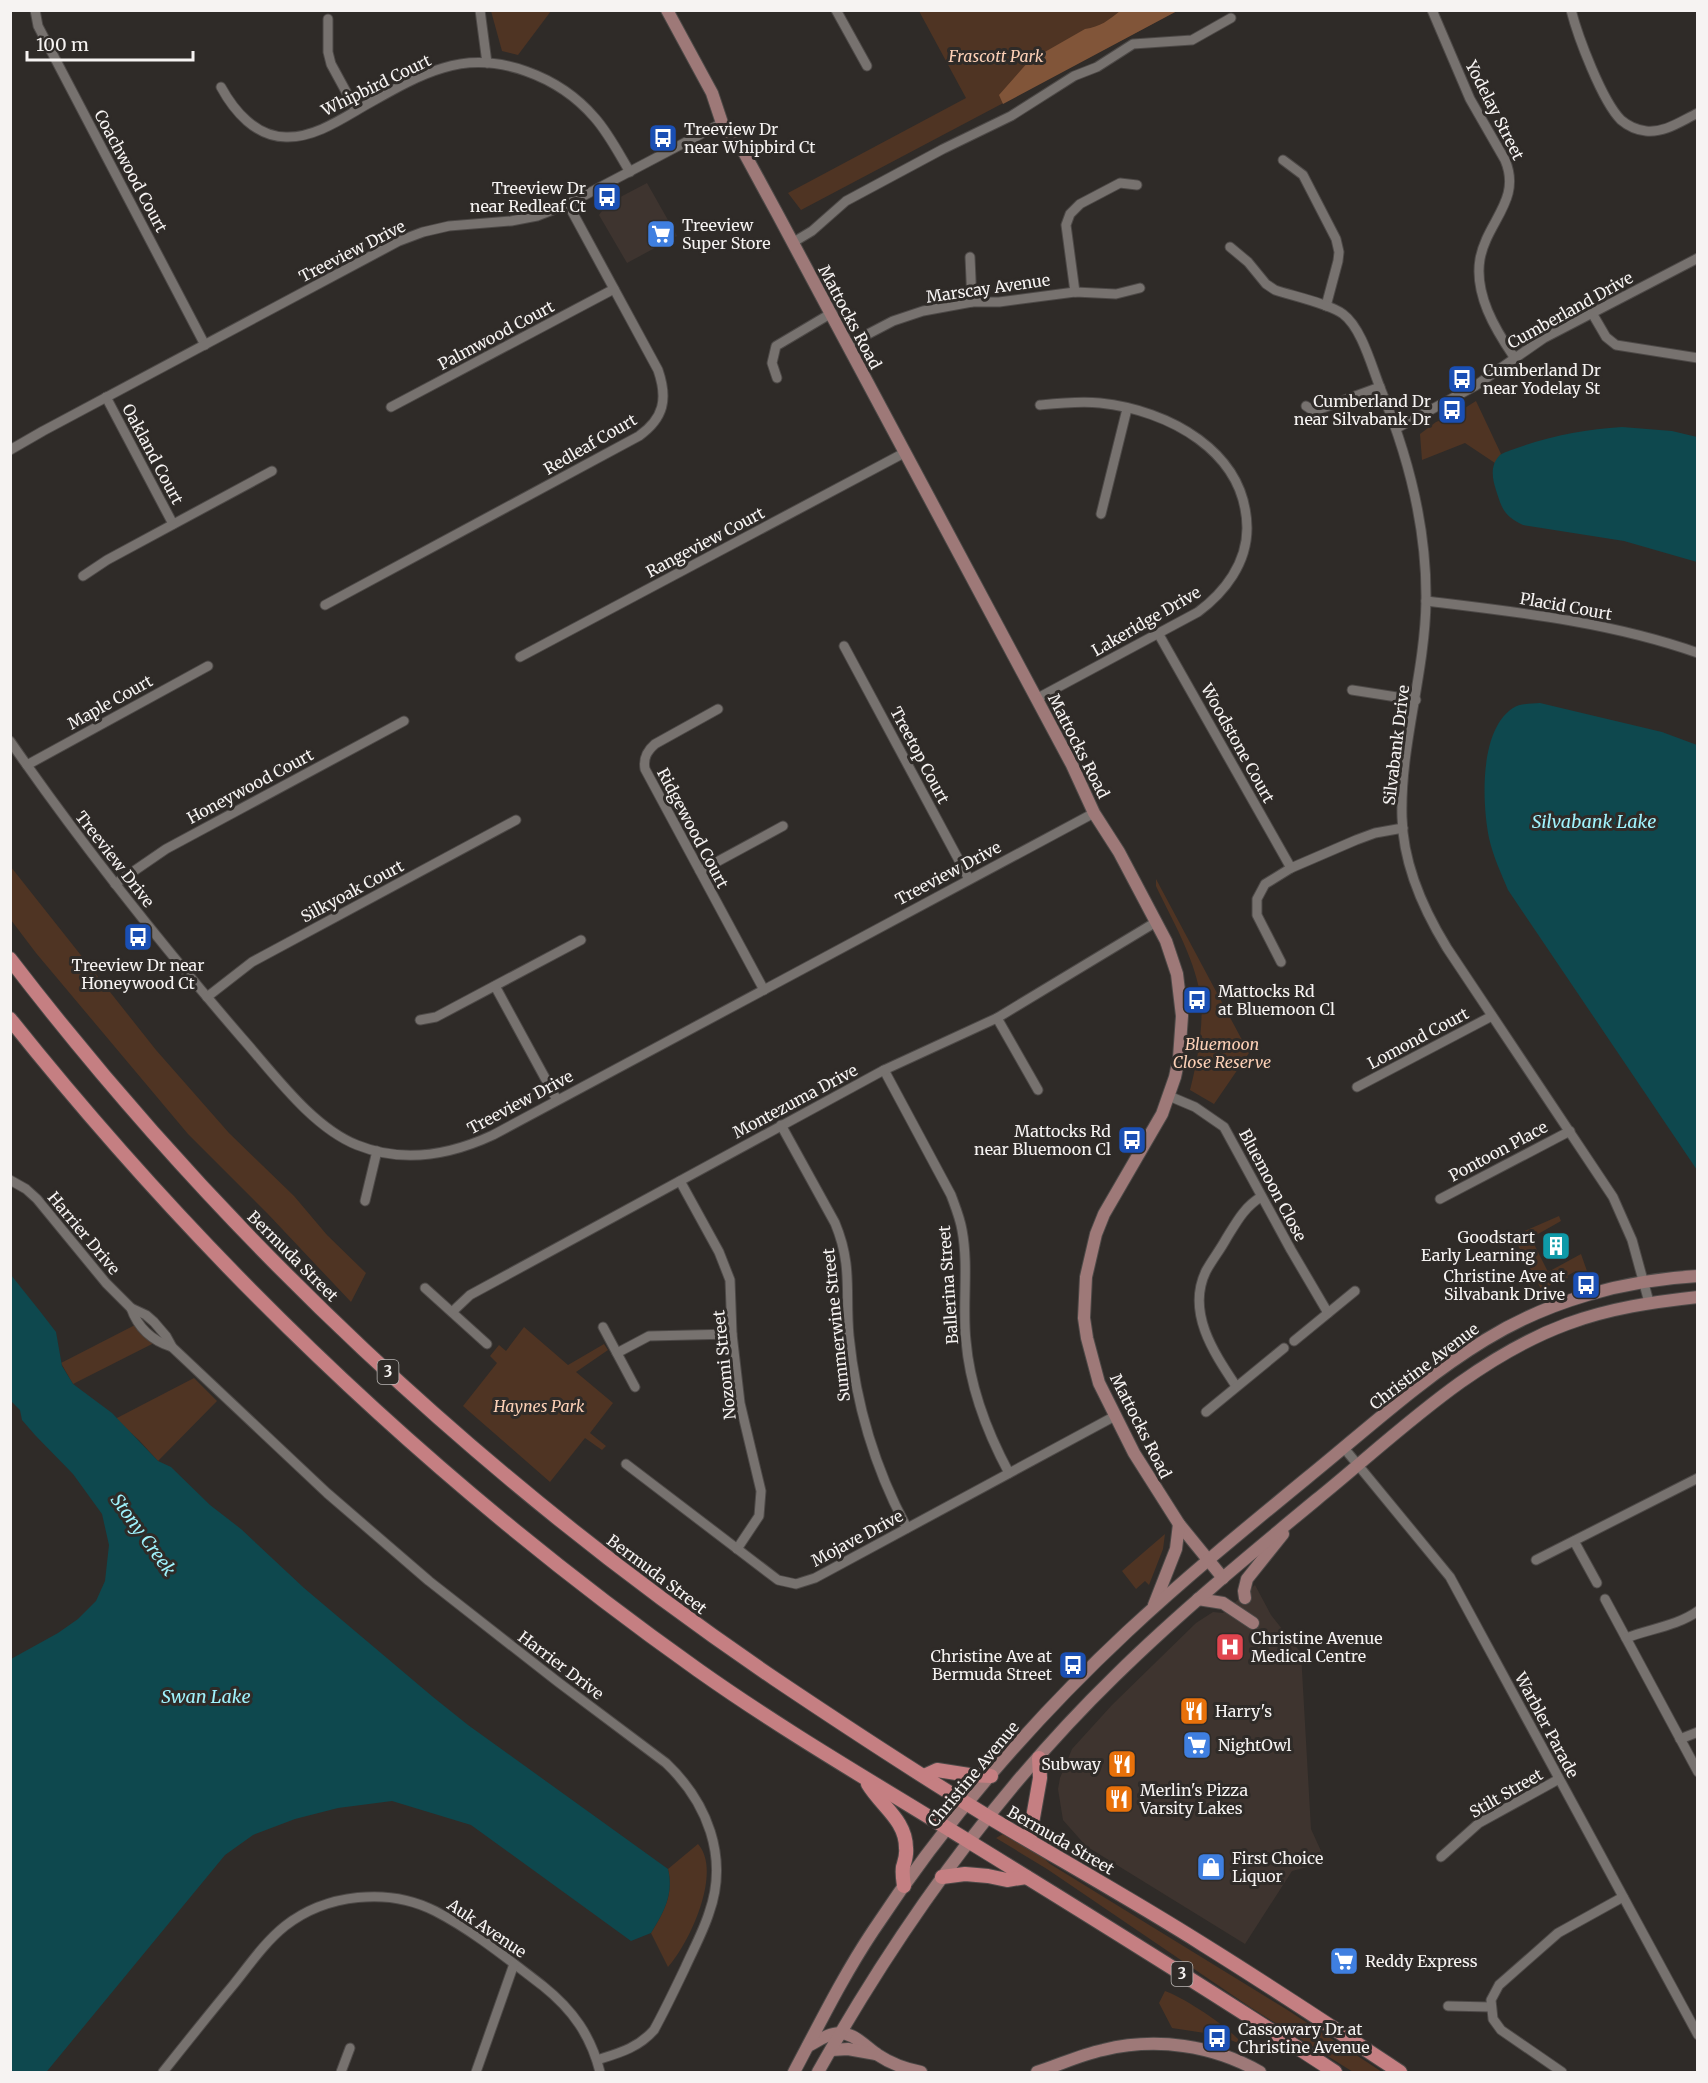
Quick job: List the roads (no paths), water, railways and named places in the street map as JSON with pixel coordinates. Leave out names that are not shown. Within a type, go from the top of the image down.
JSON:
[{"type":"main road","name":"Bermuda Street","points":[[10,959],[109,1081],[224,1210],[337,1324],[438,1417],[531,1497],[639,1582],[773,1678],[968,1804],[1203,1944],[1400,2073]]},
{"type":"main road","name":"3","points":[[10,1019],[129,1161],[218,1257],[309,1348],[411,1442],[519,1534],[630,1620],[743,1701],[864,1779],[969,1841],[1186,1976],[1335,2073]]},
{"type":"main road","points":[[1029,1840],[1040,1778],[1039,1758]]},
{"type":"main road","points":[[924,1776],[937,1770],[991,1776]]},
{"type":"main road","points":[[864,1779],[875,1796],[894,1815],[904,1833],[906,1846],[902,1869],[904,1886]]},
{"type":"main road","points":[[942,1877],[969,1875],[1007,1880],[1026,1877]]},
{"type":"street","name":"Coachwood Court","points":[[35,10],[38,26],[205,345]]},
{"type":"street","points":[[480,10],[487,63]]},
{"type":"street","name":"Mattocks Road","points":[[667,10],[712,93],[722,123],[740,145],[1072,765],[1094,813],[1119,852],[1156,922],[1174,965],[1182,1016],[1179,1058],[1169,1096],[1152,1133],[1104,1214],[1096,1234],[1086,1277],[1084,1318],[1091,1360],[1099,1383],[1152,1484],[1179,1524]]},
{"type":"street","points":[[836,10],[867,66]]},
{"type":"street","name":"Yodelay Street","points":[[1432,10],[1462,84],[1510,172],[1509,196],[1483,248],[1479,270],[1489,314],[1514,357]]},
{"type":"street","points":[[1571,10],[1588,61],[1614,112],[1621,120],[1637,129],[1658,131],[1698,113]]},
{"type":"street","points":[[792,243],[812,231],[846,201],[943,149],[1011,116],[1074,76],[1097,68],[1133,44],[1192,40],[1232,18]]},
{"type":"street","points":[[328,19],[328,52],[331,64],[356,110]]},
{"type":"street","name":"Whipbird Court","points":[[221,87],[230,104],[253,125],[275,136],[287,138],[310,134],[427,74],[446,67],[467,63],[502,65],[535,74],[577,101],[596,119],[630,172]]},
{"type":"street","name":"Treeview Drive","points":[[10,450],[399,241],[448,226],[511,221],[537,216],[568,204],[722,123]]},
{"type":"street","points":[[1283,160],[1303,175],[1336,239],[1339,252],[1338,261],[1326,306]]},
{"type":"street","points":[[1075,292],[1066,225],[1070,214],[1080,204],[1120,183],[1137,185]]},
{"type":"street","name":"Redleaf Court","points":[[325,604],[646,431],[654,422],[663,403],[662,383],[658,370],[568,204]]},
{"type":"street","name":"Silvabank Drive","points":[[1230,247],[1248,262],[1266,284],[1275,290],[1342,313],[1354,325],[1397,428],[1408,463],[1420,519],[1426,601],[1422,654],[1403,788],[1403,828],[1413,878],[1423,906],[1447,948],[1613,1197],[1626,1225],[1648,1302]]},
{"type":"street","points":[[970,257],[972,302]]},
{"type":"street","name":"Cumberland Drive","points":[[1397,428],[1475,386],[1544,338],[1698,258]]},
{"type":"street","name":"Marscay Avenue","points":[[847,345],[903,317],[972,302],[999,302],[1075,292],[1116,294],[1140,288]]},
{"type":"street","name":"Palmwood Court","points":[[391,407],[614,289]]},
{"type":"street","points":[[1592,313],[1606,337],[1616,345],[1698,358]]},
{"type":"street","points":[[777,378],[772,363],[776,346],[830,314]]},
{"type":"street","points":[[1306,406],[1312,410],[1320,409],[1380,387]]},
{"type":"street","name":"Oakland Court","points":[[106,398],[173,524]]},
{"type":"street","name":"Lakeridge Drive","points":[[1036,699],[1209,604],[1226,587],[1237,567],[1246,536],[1246,513],[1241,489],[1227,466],[1210,448],[1171,423],[1154,416],[1102,403],[1071,402],[1040,405]]},
{"type":"street","points":[[1101,514],[1127,409]]},
{"type":"street","name":"Rangeview Court","points":[[520,657],[904,453]]},
{"type":"street","name":"Oakland Court","points":[[82,576],[272,471]]},
{"type":"street","name":"Placid Court","points":[[1426,601],[1570,620],[1648,638],[1698,653]]},
{"type":"street","name":"Woodstone Court","points":[[1158,633],[1291,868]]},
{"type":"street","name":"Treetop Court","points":[[844,646],[969,879]]},
{"type":"street","name":"Maple Court","points":[[27,765],[208,666]]},
{"type":"street","points":[[1352,690],[1416,700]]},
{"type":"street","name":"Ridgewood Court","points":[[718,709],[655,744],[648,750],[644,764],[764,990]]},
{"type":"street","name":"Honeywood Court","points":[[115,884],[174,844],[404,721]]},
{"type":"street","name":"Treeview Drive","points":[[10,741],[62,814],[163,946],[283,1084],[316,1118],[338,1135],[357,1145],[377,1151],[405,1155],[440,1154],[466,1147],[1094,813]]},
{"type":"street","name":"Silkyoak Court","points":[[207,997],[252,962],[516,820]]},
{"type":"street","points":[[700,871],[783,826]]},
{"type":"street","points":[[1281,962],[1260,921],[1256,908],[1257,899],[1265,884],[1291,868],[1364,837],[1403,828]]},
{"type":"street","name":"Montezuma Drive","points":[[452,1312],[470,1295],[781,1125],[884,1070],[997,1018],[1156,922]]},
{"type":"street","points":[[420,1020],[436,1017],[581,940]]},
{"type":"street","points":[[495,986],[557,1100]]},
{"type":"street","name":"Lomond Court","points":[[1357,1088],[1492,1016]]},
{"type":"street","points":[[997,1018],[1038,1090]]},
{"type":"street","name":"Ballerina Street","points":[[884,1070],[951,1195],[957,1212],[964,1249],[968,1361],[979,1404],[1010,1473]]},
{"type":"street","name":"Bluemoon Close","points":[[1169,1096],[1195,1107],[1224,1126],[1261,1197],[1328,1313]]},
{"type":"street","name":"Summerwine Street","points":[[781,1125],[842,1240],[849,1273],[848,1328],[858,1399],[880,1473],[907,1528]]},
{"type":"street","name":"Pontoon Place","points":[[1440,1199],[1570,1131]]},
{"type":"street","points":[[365,1201],[377,1151]]},
{"type":"street","name":"Harrier Drive","points":[[10,1180],[37,1199],[106,1284],[131,1308],[145,1331],[160,1343],[172,1347],[327,1493],[429,1581],[666,1763],[679,1776],[701,1806],[713,1842],[716,1879],[710,1912],[654,2030],[633,2048],[597,2060]]},
{"type":"street","name":"Nozomi Street","points":[[680,1181],[726,1267],[732,1296],[732,1334],[740,1403],[762,1501],[755,1524],[737,1549]]},
{"type":"street","points":[[1236,1386],[1202,1327],[1200,1291],[1205,1273],[1242,1214],[1261,1197]]},
{"type":"street","name":"Christine Avenue","points":[[794,2073],[857,1957],[904,1886],[968,1804],[1040,1720],[1112,1647],[1208,1560],[1438,1373],[1485,1340],[1532,1316],[1576,1298],[1644,1282],[1698,1276]]},
{"type":"street","points":[[425,1288],[487,1344]]},
{"type":"street","points":[[1294,1341],[1355,1291]]},
{"type":"street","points":[[818,2073],[897,1941],[988,1816],[1113,1678],[1198,1599],[1450,1389],[1500,1356],[1544,1333],[1605,1312],[1648,1302],[1698,1297]]},
{"type":"street","points":[[603,1327],[635,1387]]},
{"type":"street","points":[[617,1353],[649,1336],[732,1334]]},
{"type":"street","points":[[1206,1412],[1284,1348]]},
{"type":"street","points":[[1438,1373],[1450,1389]]},
{"type":"street","name":"Mojave Drive","points":[[626,1464],[778,1580],[796,1584],[814,1578],[1115,1416]]},
{"type":"street","name":"Warbler Parade","points":[[1344,1448],[1449,1577],[1698,2035]]},
{"type":"street","points":[[1536,1560],[1698,1478]]},
{"type":"street","points":[[1245,1598],[1247,1579],[1301,1512]]},
{"type":"street","points":[[1179,1524],[1223,1578]]},
{"type":"street","points":[[1153,1609],[1176,1549],[1179,1524]]},
{"type":"street","points":[[1574,1541],[1597,1583]]},
{"type":"street","points":[[1198,1599],[1223,1603],[1252,1623]]},
{"type":"street","points":[[1605,1599],[1698,1772]]},
{"type":"street","points":[[1626,1638],[1678,1621],[1698,1611]]},
{"type":"street","points":[[1680,1739],[1698,1732]]},
{"type":"street","name":"Stilt Street","points":[[1442,1857],[1479,1823],[1559,1779]]},
{"type":"street","name":"Auk Avenue","points":[[163,2073],[274,1935],[300,1916],[335,1902],[354,1897],[374,1897],[406,1900],[434,1910],[551,1992],[569,2009],[588,2036],[600,2073]]},
{"type":"street","points":[[1562,2073],[1501,2030],[1493,2019],[1491,2000],[1499,1985],[1549,1940],[1566,1928],[1623,1897]]},
{"type":"street","points":[[476,2073],[514,1964]]},
{"type":"street","points":[[1448,2006],[1491,2007]]},
{"type":"street","points":[[808,2046],[840,2033],[860,2039],[877,2054],[904,2068],[921,2073]]},
{"type":"street","points":[[1037,2073],[1102,2050],[1127,2045],[1154,2044],[1183,2046],[1211,2052],[1239,2062],[1260,2073]]},
{"type":"street","points":[[341,2073],[350,2048]]},
{"type":"street","points":[[831,2050],[848,2049],[877,2054]]},
{"type":"water","points":[[1622,427],[1672,431],[1697,437],[1697,562],[1624,541],[1523,525],[1508,515],[1502,507],[1493,476],[1493,467],[1500,455],[1530,444],[1582,431]]},
{"type":"water","name":"Silvabank Lake","points":[[1540,703],[1662,732],[1697,745],[1697,1170],[1508,890],[1493,851],[1487,823],[1485,787],[1489,750],[1494,733],[1502,718],[1516,706]]},
{"type":"water","name":"Swan Lake","points":[[11,1275],[56,1332],[62,1366],[73,1384],[112,1413],[158,1461],[171,1467],[210,1505],[241,1529],[304,1588],[468,1725],[668,1869],[669,1895],[651,1933],[631,1941],[471,1825],[392,1801],[338,1808],[295,1819],[253,1835],[225,1855],[48,2070],[46,2072],[11,2072],[11,1659],[58,1633],[78,1619],[96,1601],[105,1581],[109,1545],[102,1514],[73,1474],[22,1420],[20,1410],[11,1401]]},
{"type":"place","name":"Treeview Dr near Whipbird Ct","points":[[663,138]]},
{"type":"place","name":"Treeview Dr near Redleaf Ct","points":[[607,197]]},
{"type":"place","name":"Treeview Super Store","points":[[661,234]]},
{"type":"place","name":"Cumberland Dr near Yodelay St","points":[[1462,379]]},
{"type":"place","name":"Cumberland Dr near Silvabank Dr","points":[[1452,410]]},
{"type":"place","name":"Treeview Dr near Honeywood Ct","points":[[138,937]]},
{"type":"place","name":"Mattocks Rd at Bluemoon Cl","points":[[1197,1000]]},
{"type":"place","name":"Mattocks Rd near Bluemoon Cl","points":[[1132,1140]]},
{"type":"place","name":"Goodstart Early Learning","points":[[1556,1246]]},
{"type":"place","name":"Christine Ave at Silvabank Drive","points":[[1586,1285]]},
{"type":"place","name":"Christine Avenue Medical Centre","points":[[1230,1647]]},
{"type":"place","name":"Christine Ave at Bermuda Street","points":[[1073,1665]]},
{"type":"place","name":"Harry's","points":[[1194,1711]]},
{"type":"place","name":"NightOwl","points":[[1197,1745]]},
{"type":"place","name":"Subway","points":[[1122,1764]]},
{"type":"place","name":"Merlin's Pizza Varsity Lakes","points":[[1119,1799]]},
{"type":"place","name":"First Choice Liquor","points":[[1211,1867]]},
{"type":"place","name":"Reddy Express","points":[[1344,1961]]},
{"type":"place","name":"Cassowary Dr at Christine Avenue","points":[[1217,2038]]},
{"type":"park label","name":"Frascott Park","points":[[996,56]]},
{"type":"park label","name":"Bluemoon Close Reserve","points":[[1222,1053]]},
{"type":"park label","name":"Haynes Park","points":[[539,1406]]},
{"type":"water label","name":"Stony Creek","points":[[143,1535]]}]
